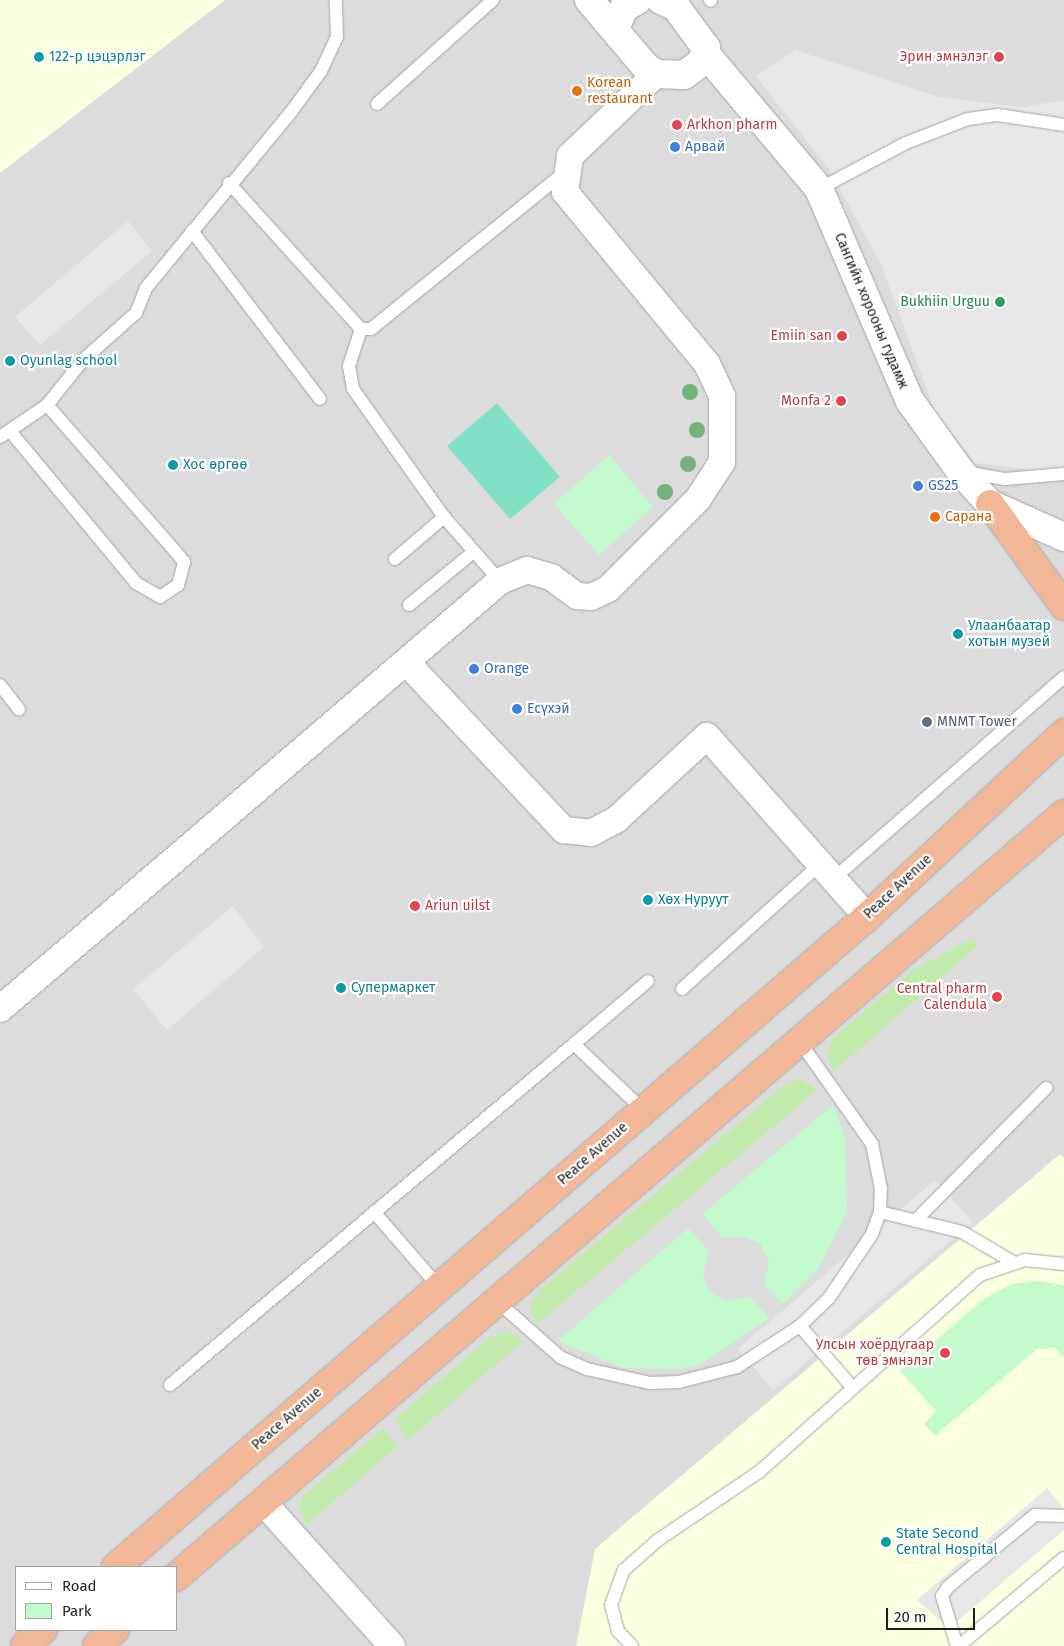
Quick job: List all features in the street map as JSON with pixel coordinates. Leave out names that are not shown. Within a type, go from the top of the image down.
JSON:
[{"type":"highway","points":[[990,504],[1064,606]]},
{"type":"highway","name":"Peace Avenue","points":[[117,1566],[867,916],[1064,733]]},
{"type":"highway","points":[[178,1575],[1064,814]]},
{"type":"highway","points":[[25,1646],[42,1631]]},
{"type":"highway","points":[[96,1646],[115,1631]]},
{"type":"street","points":[[589,0],[656,74],[684,75],[696,68],[705,54]]},
{"type":"street","points":[[614,29],[624,8],[638,0]]},
{"type":"street","name":"Сангийн хорооны гудамж","points":[[661,0],[676,7],[691,24],[705,54],[820,189],[910,401],[960,472],[990,504],[1064,537]]},
{"type":"street","points":[[0,1009],[500,581],[528,570],[550,577],[577,596],[591,597],[608,589],[676,524],[722,462],[722,396],[707,364],[565,192],[566,171],[570,156],[656,74]]},
{"type":"street","points":[[406,662],[564,830],[591,833],[617,819],[707,736],[825,873],[867,916]]},
{"type":"street","points":[[263,1502],[392,1646]]},
{"type":"lane","points":[[47,405],[180,556],[184,576],[178,585],[160,597],[136,583],[5,434],[47,405],[83,360],[136,313],[146,288],[229,183],[322,71],[337,37],[336,0]]},
{"type":"lane","points":[[377,104],[493,0]]},
{"type":"lane","points":[[820,189],[914,139],[968,119],[1026,117],[1064,125]]},
{"type":"lane","points":[[361,329],[380,323],[566,171]]},
{"type":"lane","points":[[229,183],[361,329]]},
{"type":"lane","points":[[192,231],[320,399]]},
{"type":"lane","points":[[361,329],[349,366],[353,389],[444,517],[472,553],[500,581]]},
{"type":"lane","points":[[960,472],[1005,479],[1064,474]]},
{"type":"lane","points":[[395,559],[444,517]]},
{"type":"lane","points":[[409,606],[472,553]]},
{"type":"lane","points":[[682,989],[1064,677]]},
{"type":"lane","points":[[0,685],[19,708]]},
{"type":"lane","points":[[170,1385],[648,981]]},
{"type":"lane","points":[[497,1301],[560,1357],[587,1369],[650,1383],[679,1382],[737,1367],[800,1326],[829,1298],[854,1263],[880,1212],[880,1166],[872,1144],[800,1042]]},
{"type":"lane","points":[[574,1044],[643,1110]]},
{"type":"lane","points":[[915,1221],[1046,1088]]},
{"type":"lane","points":[[374,1212],[438,1287]]},
{"type":"lane","points":[[880,1212],[962,1232],[1013,1262]]},
{"type":"lane","points":[[632,1646],[618,1631],[611,1605],[624,1570],[658,1540],[759,1472],[851,1386],[971,1282],[1013,1262],[1064,1264]]},
{"type":"lane","points":[[800,1326],[851,1386]]},
{"type":"lane","points":[[1064,1516],[1035,1515],[948,1587],[942,1596],[958,1646],[1064,1558]]},
{"type":"shaded area","points":[[0,0],[1064,0],[1064,1646],[0,1646]]},
{"type":"shaded area","points":[[0,0],[225,0],[0,173]]},
{"type":"shaded area","points":[[795,50],[939,97],[1023,107],[1064,100],[1064,473],[975,463],[934,409],[881,264],[829,169],[756,76]]},
{"type":"shaded area","points":[[128,221],[152,251],[40,345],[15,317]]},
{"type":"shaded area","points":[[233,906],[264,947],[167,1030],[133,989]]},
{"type":"shaded area","name":"Улсын хоёрдугаар төв эмнэлэг","points":[[1060,1154],[1064,1158],[1064,1646],[576,1646],[595,1549]]},
{"type":"shaded area","points":[[935,1180],[973,1222],[773,1390],[738,1349]]},
{"type":"shaded area","points":[[1047,1488],[1064,1508],[1064,1530],[949,1628],[917,1600]]},
{"type":"green space","points":[[497,403],[560,477],[510,519],[447,446]]},
{"type":"green space","points":[[609,455],[653,507],[599,555],[554,504]]},
{"type":"green space","points":[[971,939],[979,945],[833,1072],[827,1054],[833,1038],[912,971]]},
{"type":"green space","points":[[800,1079],[817,1090],[536,1325],[530,1306],[541,1289],[783,1086]]},
{"type":"green space","points":[[833,1105],[845,1138],[847,1212],[818,1269],[783,1304],[764,1285],[769,1261],[760,1243],[743,1237],[723,1238],[702,1214]]},
{"type":"green space","points":[[688,1228],[709,1251],[703,1276],[709,1292],[728,1301],[750,1297],[769,1318],[701,1364],[681,1369],[623,1368],[558,1341]]},
{"type":"green space","points":[[1035,1281],[1064,1285],[1064,1357],[1055,1348],[1037,1349],[935,1436],[924,1424],[936,1411],[900,1371],[985,1298],[1011,1284]]},
{"type":"green space","points":[[508,1331],[523,1341],[408,1440],[395,1419],[489,1338]]},
{"type":"green space","points":[[384,1428],[397,1447],[306,1525],[299,1507],[304,1495]]},
{"type":"place","name":"122-р цэцэрлэг","points":[[39,57]]},
{"type":"place","name":"Эрин эмнэлэг","points":[[999,57]]},
{"type":"place","name":"Korean restaurant","points":[[577,91]]},
{"type":"place","name":"Arkhon pharm","points":[[677,125]]},
{"type":"place","name":"Арвай","points":[[675,147]]},
{"type":"place","name":"Bukhiin Urguu","points":[[1000,302]]},
{"type":"place","name":"Emiin san","points":[[842,336]]},
{"type":"place","name":"Oyunlag school","points":[[10,361]]},
{"type":"place","name":"Monfa 2","points":[[841,401]]},
{"type":"place","name":"Хос өргөө","points":[[173,465]]},
{"type":"place","name":"GS25","points":[[918,486]]},
{"type":"place","name":"Сарана","points":[[935,517]]},
{"type":"place","name":"Улаанбаатар хотын музей","points":[[958,634]]},
{"type":"place","name":"Orange","points":[[474,669]]},
{"type":"place","name":"Есүхэй","points":[[517,709]]},
{"type":"place","name":"MNMT Tower","points":[[927,722]]},
{"type":"place","name":"Хөх Нуруут","points":[[648,900]]},
{"type":"place","name":"Ariun uilst","points":[[415,906]]},
{"type":"place","name":"Супермаркет","points":[[341,988]]},
{"type":"place","name":"Central pharm Calendula","points":[[997,997]]},
{"type":"place","name":"Улсын хоёрдугаар төв эмнэлэг","points":[[945,1353]]},
{"type":"place","name":"State Second Central Hospital","points":[[886,1542]]}]
